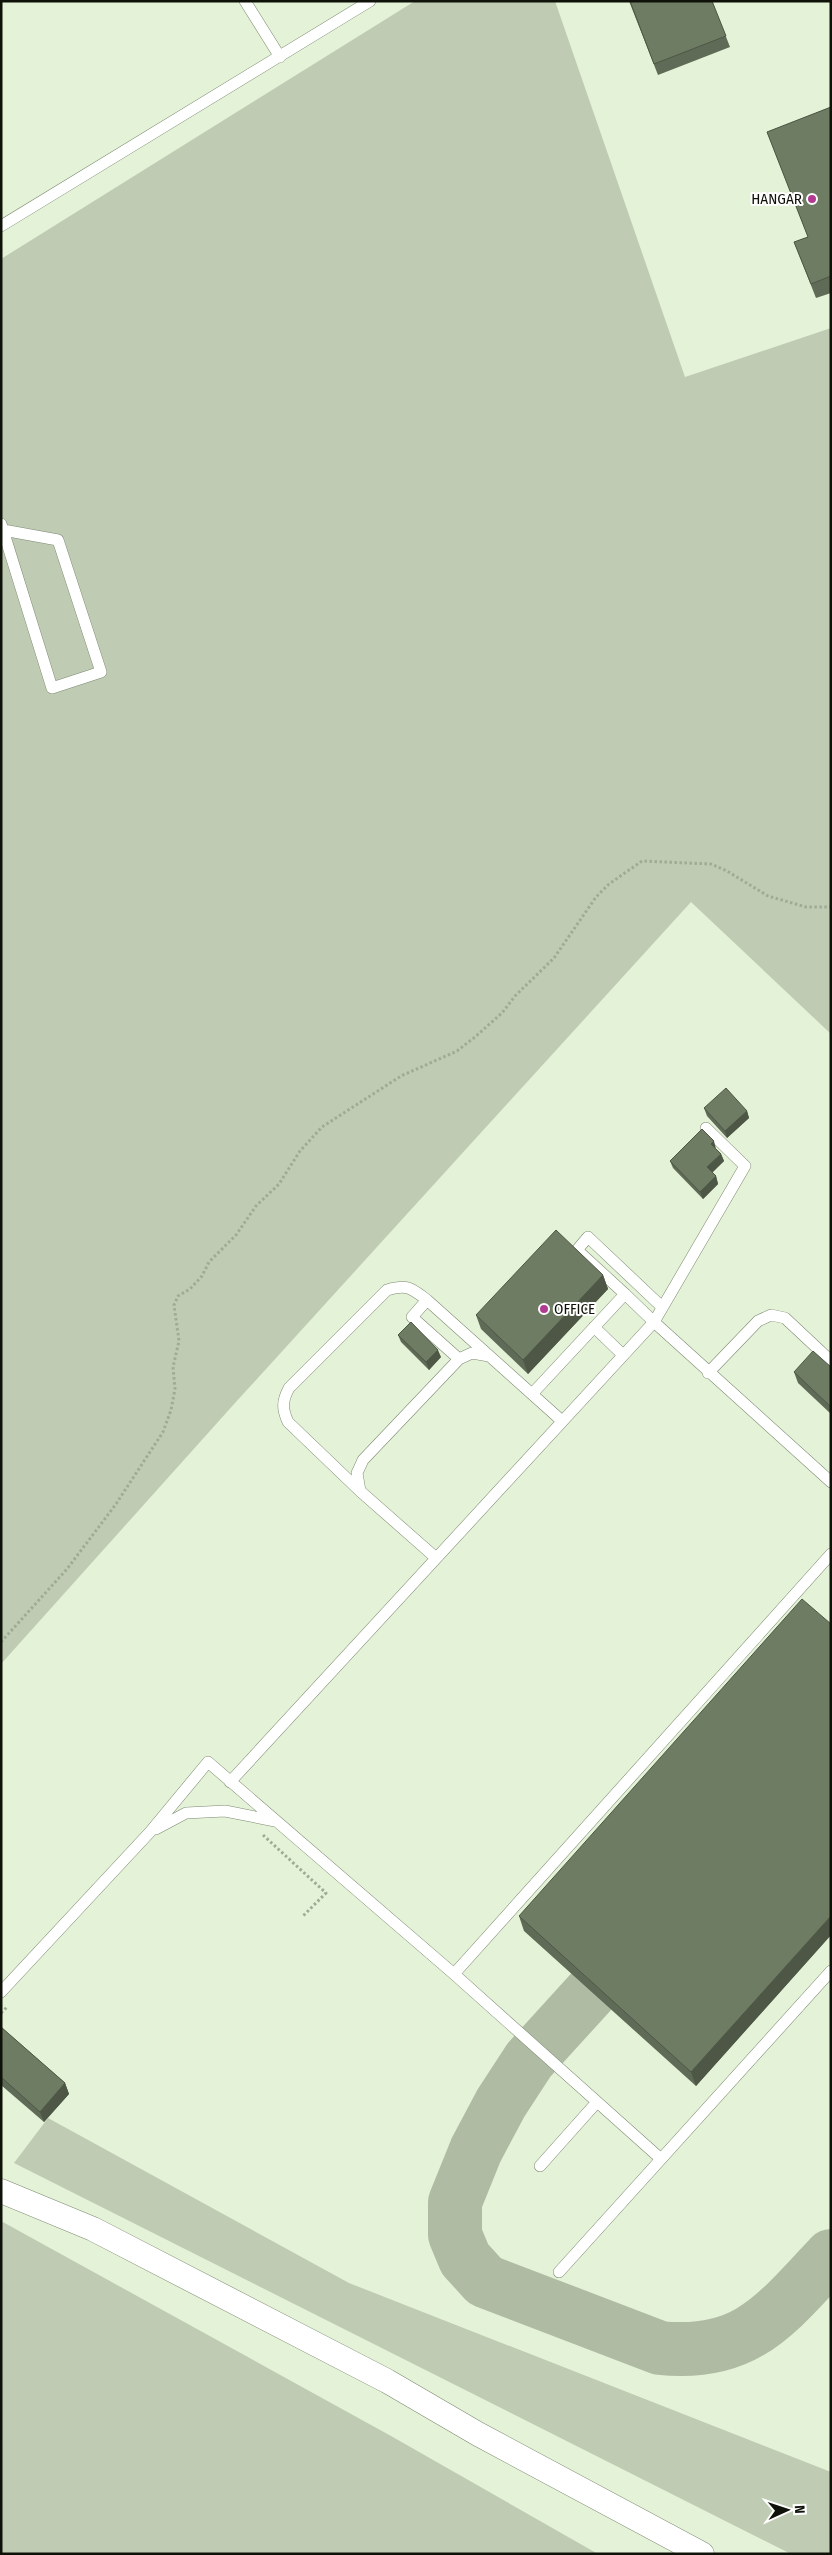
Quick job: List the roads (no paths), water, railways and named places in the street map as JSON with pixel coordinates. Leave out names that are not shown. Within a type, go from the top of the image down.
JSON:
[{"type":"street","points":[[1,2191],[93,2229],[379,2376],[478,2434],[702,2554]]},
{"type":"lane","points":[[245,1],[280,57]]},
{"type":"lane","points":[[1,226],[370,1]]},
{"type":"lane","points":[[2,527],[58,540],[101,672],[52,688],[2,527]]},
{"type":"lane","points":[[230,1782],[435,1557],[654,1322],[745,1166],[706,1128]]},
{"type":"lane","points":[[662,1307],[588,1237],[577,1250],[708,1373],[831,1482]]},
{"type":"lane","points":[[435,1557],[360,1491],[288,1422],[283,1411],[283,1400],[289,1388],[388,1290],[399,1286],[409,1287],[427,1300],[562,1421]]},
{"type":"lane","points":[[532,1394],[625,1294]]},
{"type":"lane","points":[[427,1300],[412,1317],[459,1359]]},
{"type":"lane","points":[[708,1373],[758,1321],[771,1315],[785,1318],[831,1361]]},
{"type":"lane","points":[[594,1327],[623,1355]]},
{"type":"lane","points":[[360,1491],[358,1473],[363,1460],[459,1359],[472,1353],[489,1356]]},
{"type":"lane","points":[[454,1974],[831,1554]]},
{"type":"lane","points":[[1,1992],[150,1832],[208,1762],[454,1974],[662,2159]]},
{"type":"lane","points":[[150,1832],[186,1813],[225,1811],[276,1821]]},
{"type":"lane","points":[[559,2272],[831,1970]]},
{"type":"lane","points":[[540,2166],[597,2102]]},
{"type":"place","name":"HANGAR","points":[[812,199]]},
{"type":"place","name":"OFFICE","points":[[544,1309]]}]
